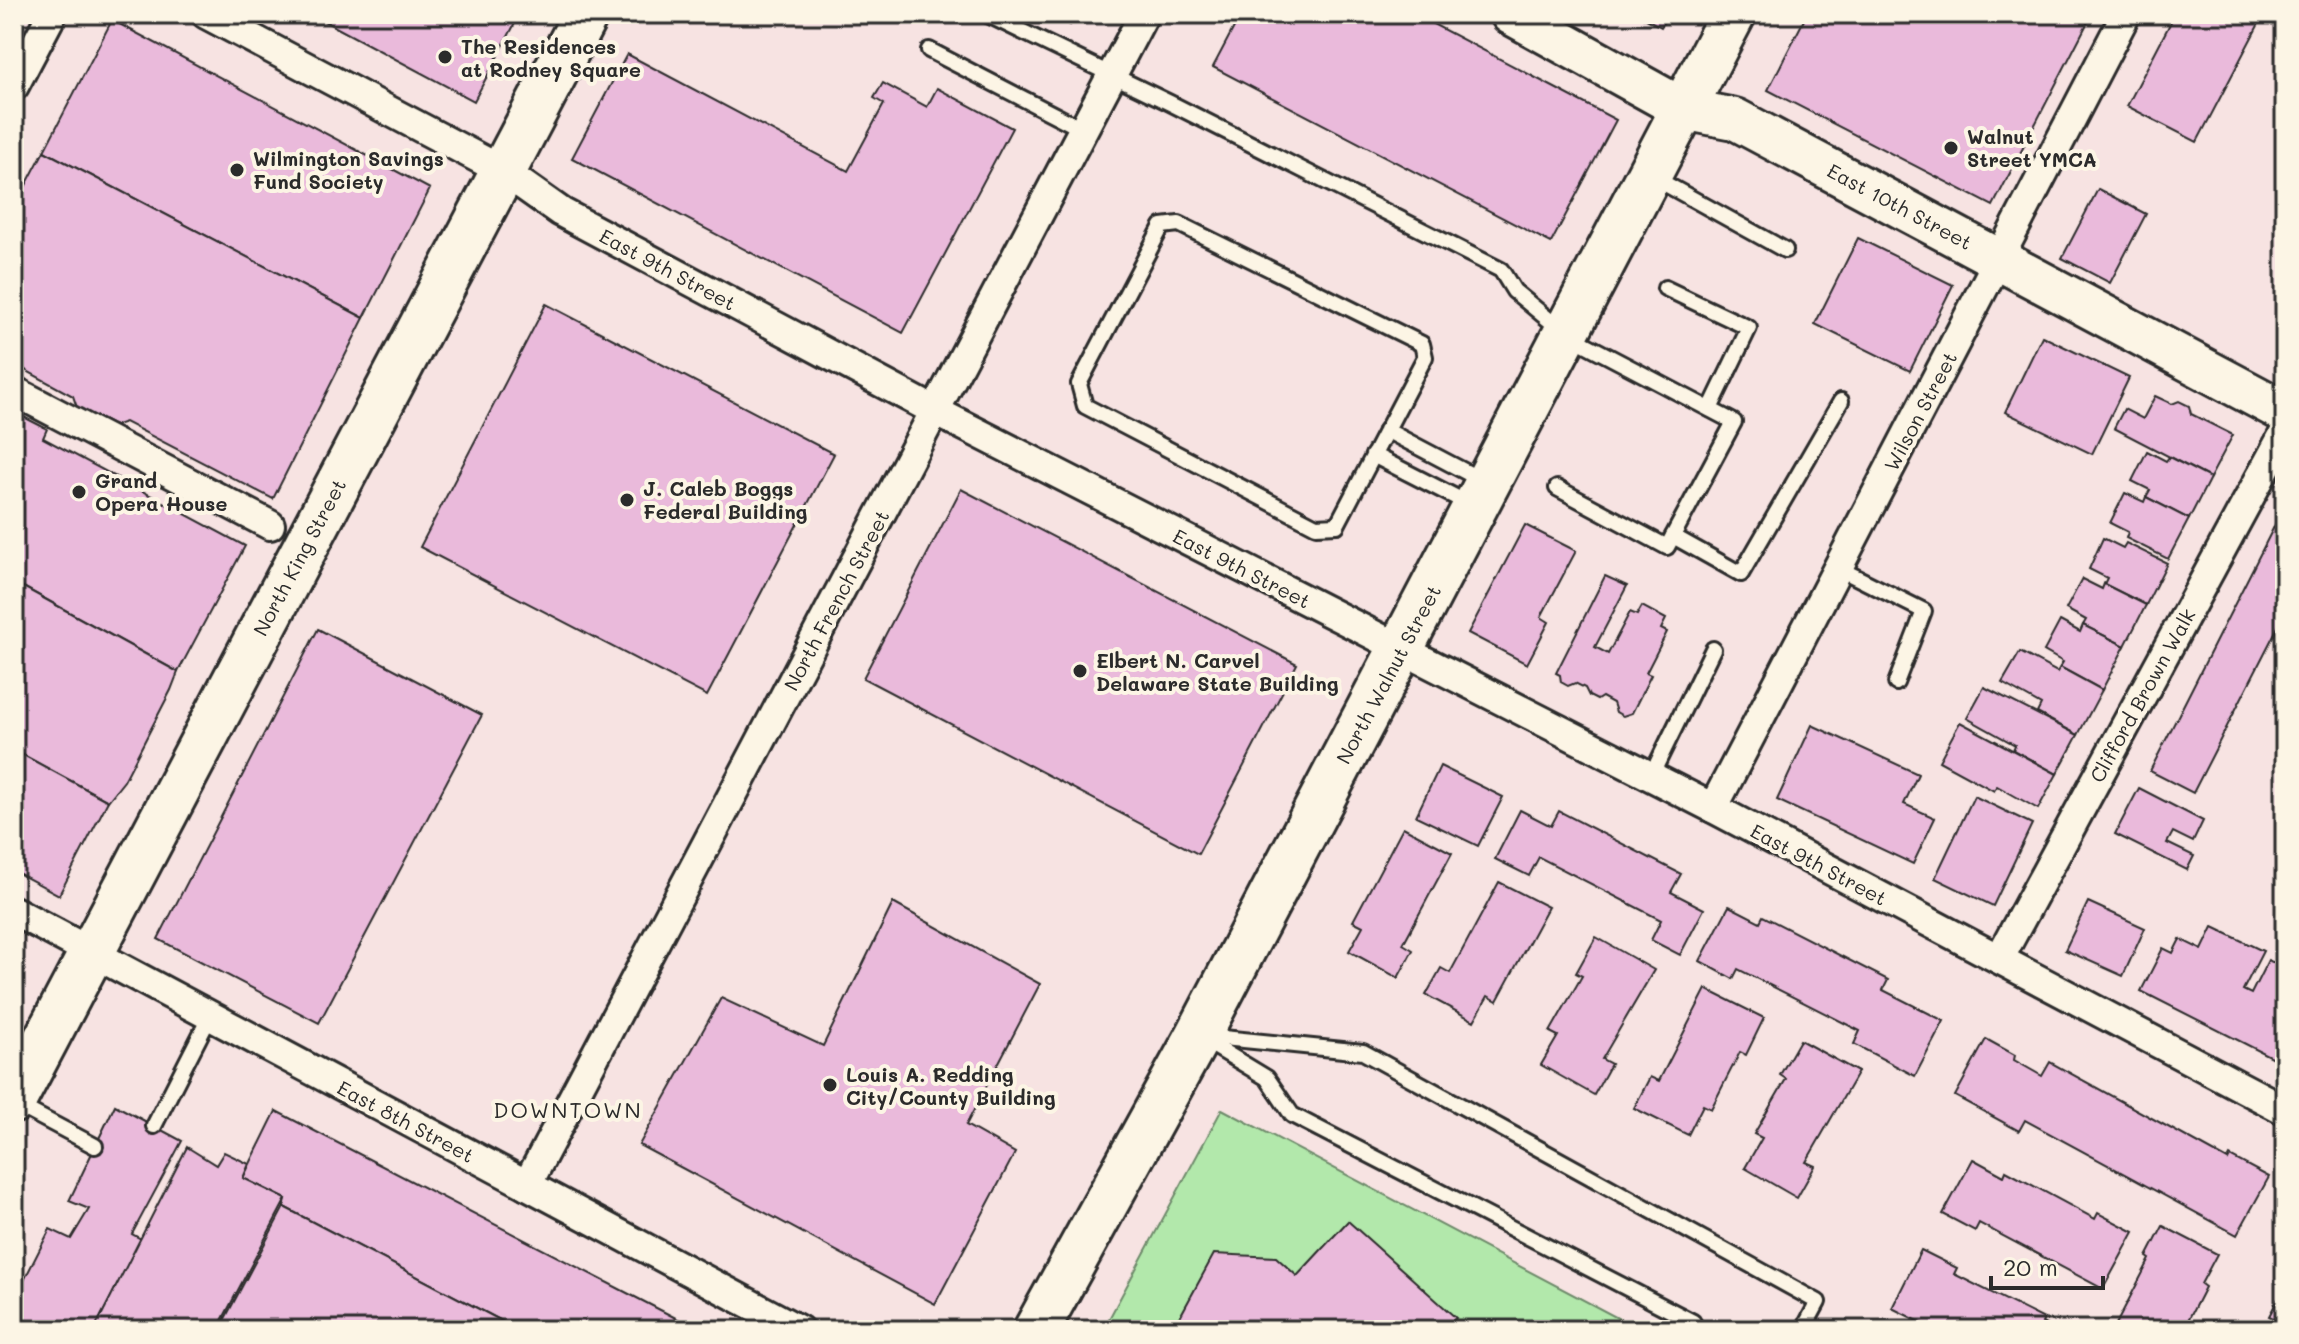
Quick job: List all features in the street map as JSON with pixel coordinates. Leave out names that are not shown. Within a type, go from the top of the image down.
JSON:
[{"type":"main road","name":"North King Street","points":[[14,1101],[586,14]]},
{"type":"main road","name":"North Walnut Street","points":[[1036,1330],[1198,1036],[1733,14]]},
{"type":"street","points":[[14,86],[52,14]]},
{"type":"street","name":"East 9th Street","points":[[206,14],[503,171],[561,212],[935,411],[1713,808],[2285,1110]]},
{"type":"street","name":"North French Street","points":[[527,1185],[1144,14]]},
{"type":"street","name":"East 10th Street","points":[[1511,14],[1683,109],[1735,119],[2285,412]]},
{"type":"street","name":"Wilson Street","points":[[1713,808],[2126,14]]},
{"type":"street","points":[[14,391],[270,525]]},
{"type":"street","name":"Clifford Brown Walk","points":[[1999,959],[2285,432]]},
{"type":"street","name":"East 8th Street","points":[[14,911],[799,1330]]},
{"type":"lane","points":[[986,14],[1501,270],[1514,291],[1566,334],[1734,422],[1667,547],[1557,488]]},
{"type":"lane","points":[[929,50],[1084,130]]},
{"type":"lane","points":[[1649,175],[1785,250]]},
{"type":"lane","points":[[1179,224],[1422,344],[1425,357],[1386,430],[1337,525],[1316,526],[1085,406],[1079,384],[1162,226],[1179,224]]},
{"type":"lane","points":[[1665,288],[1749,328],[1710,409]]},
{"type":"lane","points":[[1673,536],[1741,574],[1841,401]]},
{"type":"lane","points":[[1386,430],[1481,495]]},
{"type":"lane","points":[[1373,455],[1481,495]]},
{"type":"lane","points":[[1838,568],[1924,611],[1896,683]]},
{"type":"lane","points":[[1651,776],[1713,649]]},
{"type":"lane","points":[[154,1126],[210,1016]]},
{"type":"lane","points":[[1198,1036],[1267,1078],[1292,1115],[1693,1322],[1689,1330]]},
{"type":"lane","points":[[1198,1036],[1363,1052],[1818,1302],[1803,1330]]},
{"type":"lane","points":[[14,1101],[95,1146]]},
{"type":"green space","points":[[1222,1109],[1629,1324],[1626,1330],[1103,1330]]},
{"type":"building","name":"The Residences at Rodney Square","points":[[311,14],[520,14],[474,101]]},
{"type":"building","points":[[1018,14],[1075,14],[1070,25],[1054,17],[1035,23]]},
{"type":"building","points":[[1241,14],[1414,14],[1616,120],[1551,243],[1213,67]]},
{"type":"building","points":[[1637,14],[1668,14],[1661,27]]},
{"type":"building","name":"Walnut Street YMCA","points":[[1807,14],[2092,14],[1993,206],[1768,90]]},
{"type":"building","points":[[2175,14],[2264,14],[2197,142],[2127,106]]},
{"type":"building","name":"Wilmington Savings Fund Society","points":[[112,20],[430,189],[364,318],[44,151]]},
{"type":"building","points":[[627,54],[848,171],[884,104],[874,98],[883,83],[927,107],[937,88],[1012,128],[903,333],[572,158]]},
{"type":"building","points":[[44,151],[364,318],[273,499],[125,422],[98,431],[82,422],[73,396],[14,364],[14,208]]},
{"type":"building","points":[[2098,189],[2146,214],[2110,283],[2062,258]]},
{"type":"building","points":[[1858,238],[1953,285],[1910,371],[1815,324]]},
{"type":"building","name":"J. Caleb Boggs Federal Building","points":[[546,304],[834,454],[707,696],[420,547]]},
{"type":"building","points":[[2042,336],[2129,378],[2092,454],[2005,412]]},
{"type":"building","points":[[2155,396],[2172,404],[2179,401],[2189,406],[2191,414],[2233,435],[2210,478],[2114,428],[2124,409],[2143,419]]},
{"type":"building","name":"Grand Opera House","points":[[14,412],[47,429],[43,438],[245,546],[178,672],[14,582]]},
{"type":"building","points":[[2147,451],[2166,461],[2169,457],[2210,478],[2189,519],[2146,497],[2150,490],[2132,481]]},
{"type":"building","name":"Elbert N. Carvel Delaware State Building","points":[[961,489],[1297,664],[1198,854],[863,678]]},
{"type":"building","points":[[2125,493],[2144,502],[2146,497],[2189,519],[2168,559],[2126,538],[2128,532],[2110,523]]},
{"type":"building","points":[[2285,505],[2285,613],[2193,793],[2150,771]]},
{"type":"building","points":[[1525,525],[1576,551],[1541,617],[1549,622],[1527,664],[1468,633]]},
{"type":"building","points":[[2103,538],[2123,548],[2126,543],[2167,563],[2146,605],[2104,584],[2107,578],[2089,569]]},
{"type":"building","points":[[1605,576],[1627,586],[1595,647],[1608,654],[1630,612],[1637,615],[1642,606],[1666,619],[1661,629],[1667,632],[1646,673],[1651,675],[1632,713],[1623,716],[1616,712],[1613,703],[1602,697],[1597,700],[1589,696],[1585,688],[1575,683],[1568,686],[1561,682],[1560,675],[1556,673]]},
{"type":"building","points":[[2082,579],[2102,589],[2104,584],[2146,605],[2125,646],[2083,625],[2086,620],[2066,609]]},
{"type":"building","points":[[14,582],[178,672],[124,781],[108,801],[14,750]]},
{"type":"building","points":[[2060,621],[2080,632],[2083,625],[2125,646],[2102,690],[2060,667],[2063,662],[2044,651]]},
{"type":"building","points":[[318,629],[482,715],[319,1023],[158,939]]},
{"type":"building","points":[[2020,652],[2057,672],[2060,667],[2102,690],[2078,735],[2037,713],[2041,705],[2002,683]]},
{"type":"building","points":[[1984,687],[2078,735],[2057,774],[2013,750],[2015,745],[1967,718]]},
{"type":"building","points":[[1960,722],[2057,774],[2038,809],[1997,786],[1994,791],[1939,761]]},
{"type":"building","points":[[1812,725],[1918,774],[1904,804],[1935,818],[1913,864],[1777,800]]},
{"type":"building","points":[[14,750],[108,801],[59,895],[14,871]]},
{"type":"building","points":[[1440,766],[1503,797],[1478,846],[1416,816]]},
{"type":"building","points":[[2139,788],[2203,821],[2193,842],[2173,832],[2167,843],[2194,856],[2187,870],[2115,834]]},
{"type":"building","points":[[1974,796],[2032,824],[1993,906],[1935,878]]},
{"type":"building","points":[[1520,810],[1551,826],[1559,811],[1681,874],[1671,892],[1704,909],[1680,955],[1651,940],[1661,920],[1539,857],[1529,876],[1495,859]]},
{"type":"building","points":[[1403,827],[1452,853],[1403,944],[1413,950],[1398,978],[1349,951],[1363,926],[1353,921]]},
{"type":"building","points":[[1499,882],[1548,907],[1497,1001],[1488,996],[1474,1021],[1426,995],[1441,968],[1450,973]]},
{"type":"building","points":[[2088,902],[2145,928],[2123,976],[2065,950]]},
{"type":"building","name":"Louis A. Redding City/County Building","points":[[893,903],[1040,984],[966,1125],[1015,1153],[935,1304],[639,1145],[721,998],[823,1046]]},
{"type":"building","points":[[1729,906],[1760,922],[1763,916],[1888,980],[1883,990],[1944,1021],[1915,1076],[1854,1044],[1860,1031],[1738,969],[1733,979],[1700,961]]},
{"type":"building","points":[[2213,927],[2263,951],[2243,990],[2251,994],[2268,960],[2285,968],[2285,1064],[2141,991],[2163,948],[2173,953],[2180,939],[2202,950]]},
{"type":"building","points":[[1596,937],[1654,970],[1602,1059],[1611,1064],[1594,1095],[1541,1065],[1558,1036],[1550,1032],[1582,976],[1576,973]]},
{"type":"building","points":[[1706,989],[1764,1018],[1746,1055],[1740,1052],[1711,1109],[1703,1105],[1688,1135],[1634,1108],[1650,1077],[1659,1081]]},
{"type":"building","points":[[1986,1039],[2015,1055],[2014,1060],[2042,1076],[2050,1062],[2228,1160],[2230,1156],[2269,1177],[2237,1235],[2025,1120],[2019,1131],[1955,1096]]},
{"type":"building","points":[[1800,1040],[1858,1072],[1806,1162],[1815,1166],[1797,1198],[1745,1168],[1762,1138],[1754,1134],[1786,1079],[1780,1075]]},
{"type":"building","points":[[115,1105],[182,1141],[132,1234],[141,1239],[94,1330],[14,1330],[14,1300],[50,1229],[71,1239],[89,1209],[69,1201]]},
{"type":"building","points":[[276,1111],[699,1330],[519,1330],[284,1207],[286,1199],[243,1178]]},
{"type":"building","points":[[187,1147],[216,1165],[224,1152],[249,1164],[243,1178],[286,1199],[217,1330],[94,1330]]},
{"type":"building","points":[[1973,1159],[2004,1176],[2006,1171],[2095,1219],[2098,1213],[2134,1232],[2103,1289],[1979,1223],[1975,1231],[1943,1214]]},
{"type":"building","points":[[284,1207],[519,1330],[219,1330]]},
{"type":"building","points":[[1348,1221],[1456,1318],[1445,1330],[1181,1330],[1176,1324],[1214,1254],[1276,1257],[1297,1276]]},
{"type":"building","points":[[2163,1226],[2217,1254],[2201,1284],[2205,1287],[2183,1330],[2113,1330],[2150,1259],[2147,1257]]},
{"type":"building","points":[[1921,1250],[1957,1268],[1954,1274],[2044,1319],[2042,1323],[2055,1330],[1936,1330],[1892,1308]]},
{"type":"building","points":[[2285,1286],[2285,1330],[2270,1330],[2276,1319],[2269,1316]]},
{"type":"place","name":"The Residences at Rodney Square","points":[[445,57]]},
{"type":"place","name":"Walnut Street YMCA","points":[[1951,148]]},
{"type":"place","name":"Wilmington Savings Fund Society","points":[[237,170]]},
{"type":"place","name":"Grand Opera House","points":[[79,492]]},
{"type":"place","name":"J. Caleb Boggs Federal Building","points":[[627,500]]},
{"type":"place","name":"Elbert N. Carvel Delaware State Building","points":[[1080,671]]},
{"type":"place","name":"Louis A. Redding City/County Building","points":[[830,1085]]},
{"type":"district","name":"DOWNTOWN","points":[[568,1109]]}]
